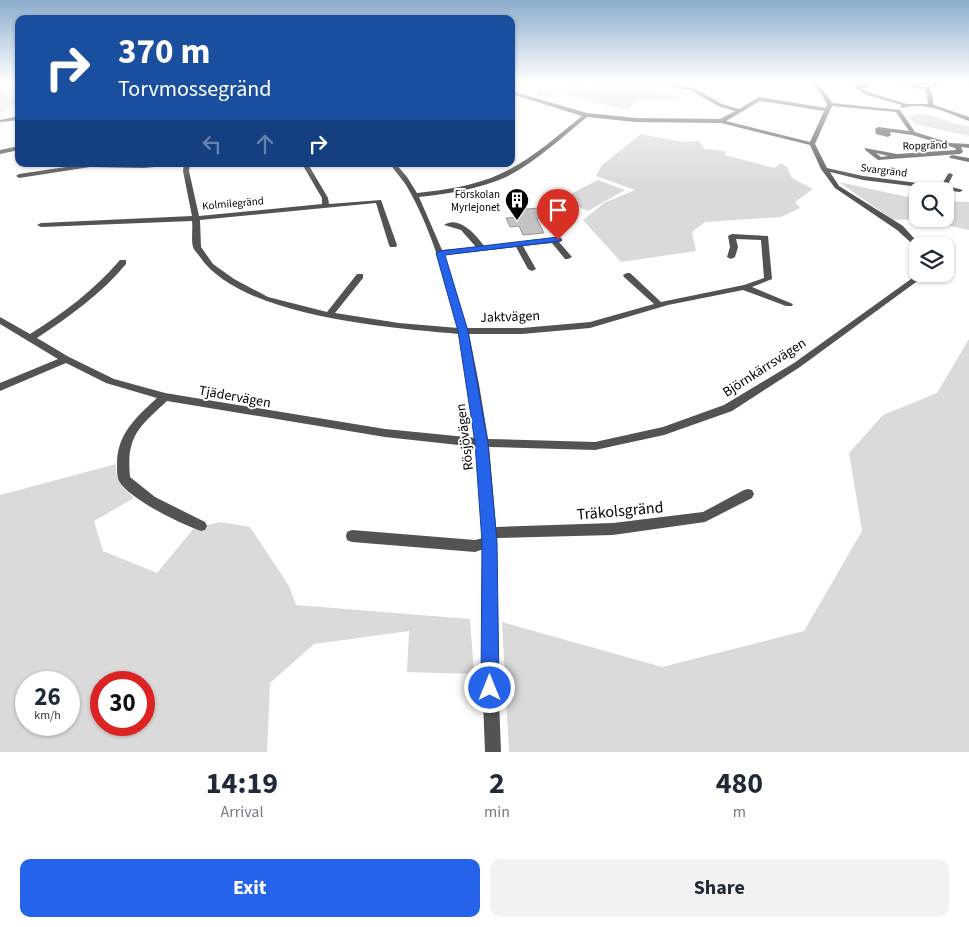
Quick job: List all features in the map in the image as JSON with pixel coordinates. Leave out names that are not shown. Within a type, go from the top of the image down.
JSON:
[{"type":"street","points":[[415,195],[456,190],[502,176],[529,160],[585,116]]},
{"type":"street","points":[[597,116],[636,120],[721,121],[812,144]]},
{"type":"street","points":[[721,121],[729,116]]},
{"type":"street","points":[[824,116],[812,144],[824,169],[838,187],[900,228],[909,238]]},
{"type":"street","name":"Ropgränd","points":[[901,116],[913,133]]},
{"type":"street","points":[[2,121],[15,119]]},
{"type":"street","name":"Ropgränd","points":[[887,129],[913,133],[951,144],[958,147],[960,152],[941,155],[897,156]]},
{"type":"street","points":[[951,144],[969,146]]},
{"type":"street","points":[[0,152],[15,149]]},
{"type":"street","points":[[941,155],[969,160]]},
{"type":"street","points":[[19,176],[77,167]]},
{"type":"street","name":"Jaktvägen","points":[[187,167],[196,218],[197,247],[210,266],[231,281],[265,299],[329,315],[399,326],[463,331],[522,331],[590,325],[660,305],[721,290],[743,287],[768,279],[765,238],[732,236],[734,247],[731,257]]},
{"type":"street","points":[[307,167],[325,198],[326,206]]},
{"type":"street","name":"Rösjövägen","points":[[396,167],[401,171],[415,195],[440,253],[463,331],[482,443],[489,538],[490,706],[493,752]]},
{"type":"street","name":"Svargränd","points":[[824,169],[856,177],[909,183]]},
{"type":"street","points":[[945,182],[950,175]]},
{"type":"street","name":"Svargränd","points":[[954,189],[960,190]]},
{"type":"street","name":"Kolmilegränd","points":[[41,225],[196,218],[379,201],[393,245]]},
{"type":"street","points":[[448,225],[455,224],[471,234],[482,249]]},
{"type":"street","points":[[440,253],[556,240],[568,257]]},
{"type":"street","points":[[519,245],[532,269]]},
{"type":"street","points":[[32,337],[77,308],[112,276],[122,262]]},
{"type":"street","points":[[627,275],[660,305]]},
{"type":"street","points":[[329,315],[360,276]]},
{"type":"street","name":"Björnkärrsvägen","points":[[482,443],[595,446],[664,431],[728,408],[797,365],[912,282]]},
{"type":"street","name":"Jaktvägen","points":[[743,287],[789,304]]},
{"type":"street","name":"Tjädervägen","points":[[0,320],[32,337],[66,359],[110,381],[165,397],[375,432],[482,443]]},
{"type":"street","points":[[0,387],[66,359]]},
{"type":"street","points":[[165,397],[136,424],[122,448],[124,479],[138,493],[159,507],[201,526]]},
{"type":"street","name":"Träkolsgränd","points":[[489,538],[614,530],[705,517],[748,494]]},
{"type":"street","points":[[352,536],[475,546],[489,538]]},
{"type":"shaded area","points":[[931,116],[969,126],[969,136],[915,124],[909,117]]},
{"type":"shaded area","points":[[641,134],[683,142],[699,141],[705,149],[725,151],[725,155],[774,168],[781,163],[787,167],[792,178],[813,189],[795,202],[800,208],[781,217],[705,222],[692,232],[696,251],[621,262],[583,220],[604,203],[635,190],[596,176],[602,165]]},
{"type":"shaded area","points":[[598,180],[625,190],[588,211],[561,199]]},
{"type":"shaded area","points":[[839,182],[909,197],[909,219],[893,220]]},
{"type":"shaded area","points":[[954,201],[969,202],[969,230],[954,227]]},
{"type":"shaded area","points":[[969,339],[969,752],[509,752],[502,622],[662,667],[804,631],[862,531],[849,453],[883,415],[937,393]]},
{"type":"shaded area","points":[[116,464],[120,483],[134,498],[94,521],[103,551],[157,573],[194,528],[220,522],[250,527],[289,586],[296,605],[470,619],[474,674],[407,672],[409,631],[314,644],[270,683],[267,752],[0,752],[0,495]]},
{"type":"building","name":"Förskolan Myrlejonet","points":[[538,208],[543,218],[537,219],[544,233],[523,235],[519,226],[510,227],[506,218],[520,217],[516,210]]},
{"type":"place","name":"Förskolan Myrlejonet","points":[[517,221]]},
{"type":"route","points":[[490,688],[490,542],[482,443],[463,331],[440,253],[558,240]]}]
